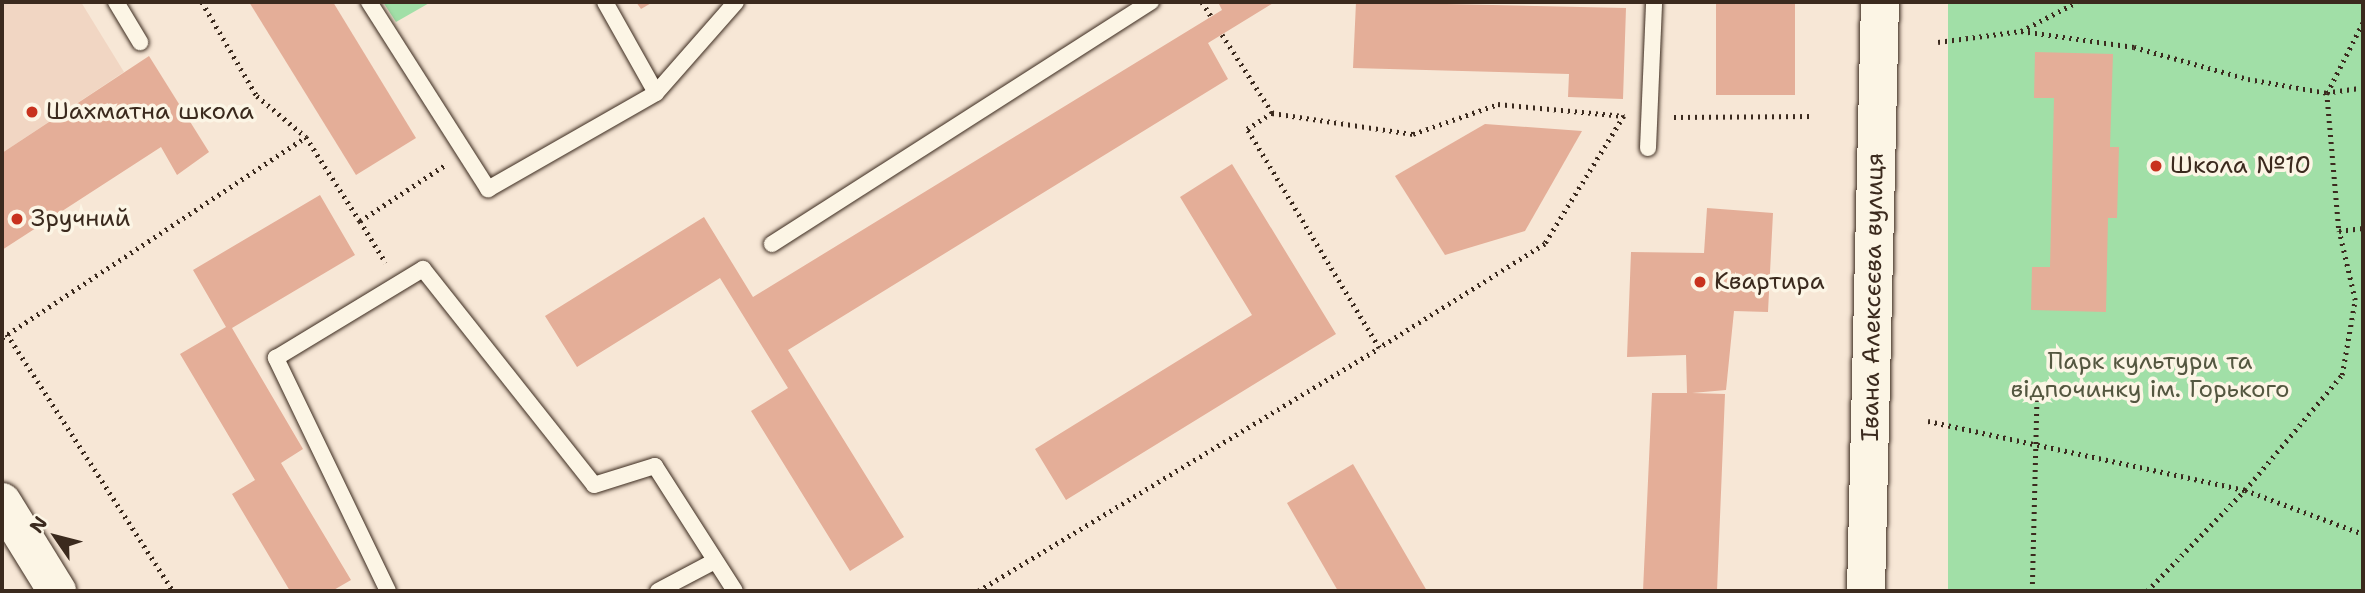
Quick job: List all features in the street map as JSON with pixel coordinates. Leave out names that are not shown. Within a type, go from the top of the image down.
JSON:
[{"type":"street","name":"Івана Алексєєва вулиця","points":[[1866,591],[1880,2]]},
{"type":"street","points":[[2,502],[57,591]]},
{"type":"lane","points":[[116,2],[140,42]]},
{"type":"lane","points":[[369,2],[488,189],[656,93],[736,2]]},
{"type":"lane","points":[[605,2],[656,93]]},
{"type":"lane","points":[[772,244],[1151,2]]},
{"type":"lane","points":[[1648,148],[1654,2]]},
{"type":"lane","points":[[388,591],[276,358],[423,269],[594,485],[655,466],[735,591]]},
{"type":"lane","points":[[658,591],[715,561]]},
{"type":"path","points":[[202,2],[257,96],[306,137],[399,284]]},
{"type":"path","points":[[1202,2],[1211,16]]},
{"type":"path","points":[[2021,31],[2077,2]]},
{"type":"path","points":[[2147,591],[2245,489],[2342,375],[2355,300],[2339,232],[2327,93],[2363,22]]},
{"type":"path","points":[[1938,42],[2021,31],[2134,47],[2248,79],[2327,93],[2363,88]]},
{"type":"path","points":[[1222,35],[1272,113]]},
{"type":"path","points":[[1379,348],[1247,129],[1272,113],[1413,134],[1497,104],[1649,117],[1814,116]]},
{"type":"path","points":[[978,591],[1545,244],[1625,116]]},
{"type":"path","points":[[173,591],[4,336],[306,137]]},
{"type":"path","points":[[360,221],[463,152]]},
{"type":"path","points":[[2339,232],[2363,228]]},
{"type":"path","points":[[2032,591],[2037,390]]},
{"type":"path","points":[[1928,421],[2035,441],[2245,489],[2363,534]]},
{"type":"shaded area","name":"Шахматна школа","points":[[2,2],[81,2],[124,72],[2,153]]},
{"type":"green space","points":[[383,2],[431,2],[396,22]]},
{"type":"green space","name":"Парк культури та відпочинку ім. Горького","points":[[1948,2],[2363,2],[2363,591],[1948,591]]},
{"type":"building","points":[[249,2],[333,2],[416,138],[356,175]]},
{"type":"building","points":[[636,2],[653,2],[641,9]]},
{"type":"building","points":[[1218,2],[1275,2],[1208,43],[1228,79],[788,350],[904,537],[850,571],[751,411],[788,388],[720,278],[577,367],[545,316],[704,217],[753,297],[1222,10]]},
{"type":"building","points":[[1356,2],[1626,8],[1623,99],[1568,97],[1569,74],[1353,68]]},
{"type":"building","points":[[1716,2],[1795,2],[1795,95],[1716,95]]},
{"type":"building","points":[[2035,52],[2113,54],[2110,147],[2119,147],[2117,218],[2108,218],[2106,312],[2031,310],[2032,267],[2050,267],[2054,98],[2034,98]]},
{"type":"building","points":[[149,56],[209,152],[177,175],[161,147],[2,250],[2,153]]},
{"type":"building","points":[[1485,124],[1582,131],[1525,231],[1445,255],[1395,176]]},
{"type":"building","points":[[1232,164],[1336,334],[1066,500],[1035,449],[1252,315],[1180,197]]},
{"type":"building","points":[[320,195],[355,255],[232,328],[303,449],[281,463],[351,580],[332,591],[290,591],[232,494],[255,480],[180,354],[226,327],[193,270]]},
{"type":"building","points":[[1707,208],[1773,213],[1768,312],[1734,311],[1726,390],[1692,393],[1725,394],[1717,591],[1643,591],[1652,393],[1687,393],[1686,355],[1627,357],[1631,252],[1704,253]]},
{"type":"building","points":[[1353,464],[1427,591],[1338,591],[1287,503]]},
{"type":"place","name":"Шахматна школа","points":[[32,112]]},
{"type":"place","name":"Школа №10","points":[[2156,166]]},
{"type":"place","name":"Зручний","points":[[17,219]]},
{"type":"place","name":"Квартира","points":[[1700,282]]}]
